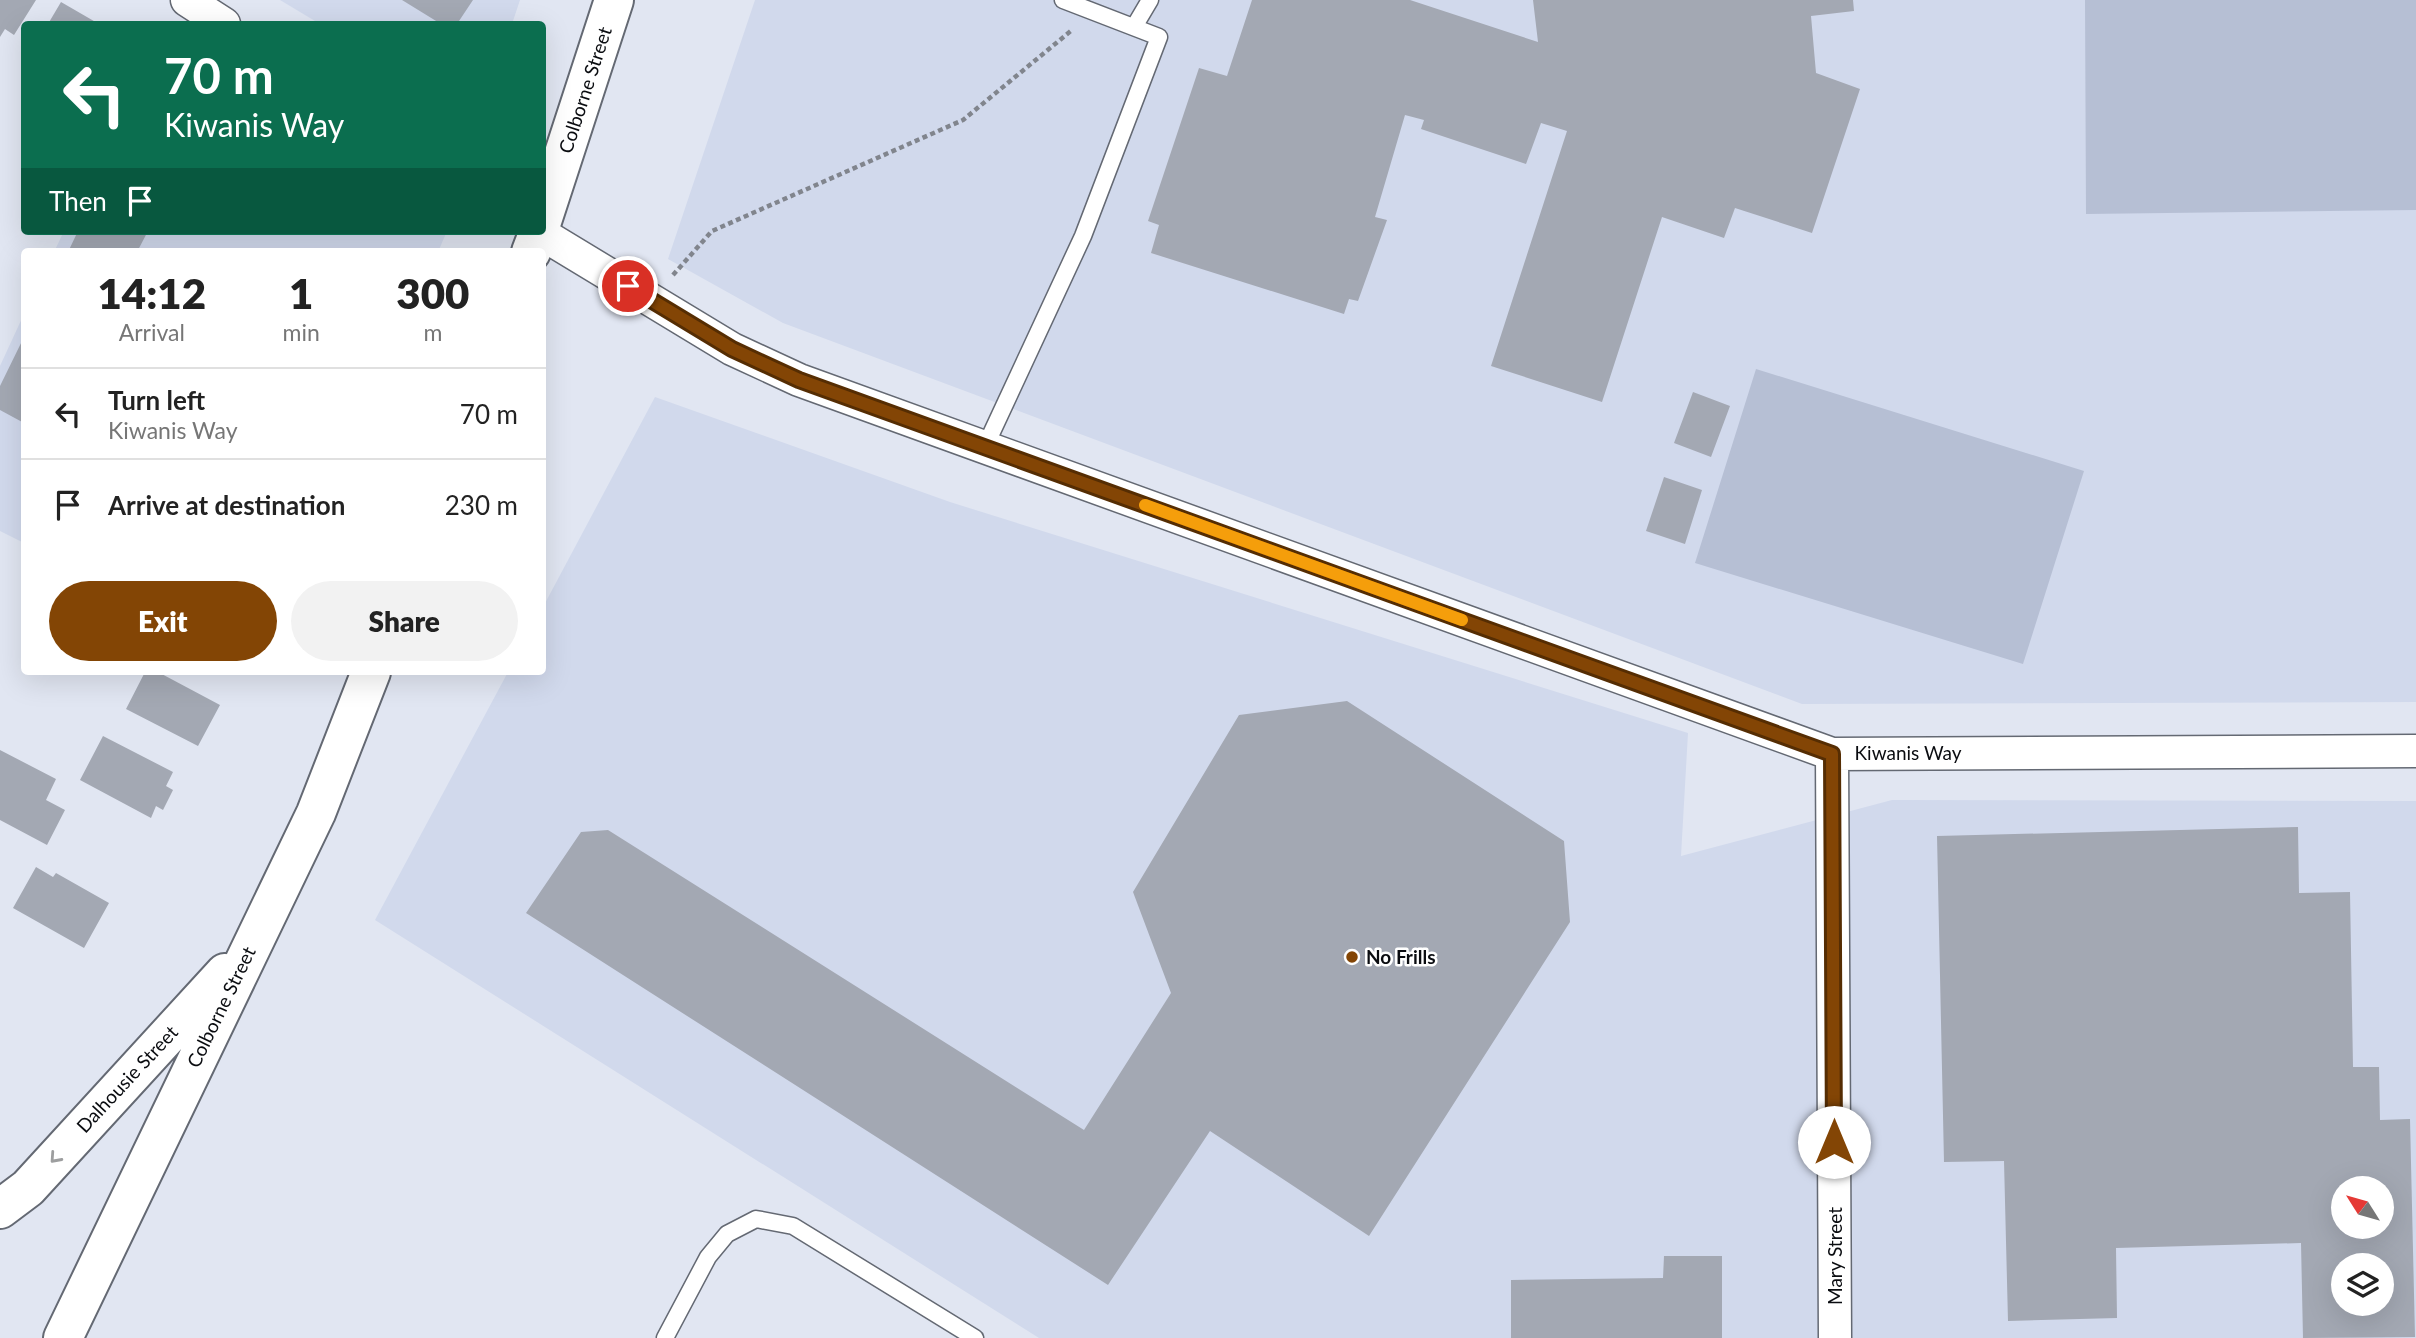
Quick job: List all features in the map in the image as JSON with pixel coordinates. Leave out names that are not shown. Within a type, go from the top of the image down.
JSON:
[{"type":"main road","name":"Colborne Street","points":[[546,209],[614,0]]},
{"type":"main road","name":"Colborne Street","points":[[63,1338],[316,813],[370,675]]},
{"type":"main road","name":"Dalhousie Street","points":[[0,1209],[28,1188],[250,946]]},
{"type":"street","points":[[187,0],[219,21]]},
{"type":"street","name":"Kiwanis Way","points":[[545,235],[732,349],[799,380],[1832,754],[2416,751]]},
{"type":"street","name":"Mary Street","points":[[1832,754],[1835,1338]]},
{"type":"lane","points":[[985,447],[1083,236],[1159,37],[1063,0]]},
{"type":"lane","points":[[1134,27],[1150,0]]},
{"type":"lane","points":[[665,1338],[708,1256],[727,1234],[756,1219],[793,1226],[975,1338]]},
{"type":"path","points":[[650,299],[712,231],[963,120],[1094,12]]},
{"type":"shaded area","points":[[280,0],[520,0],[513,21],[315,21]]},
{"type":"shaded area","points":[[755,0],[2416,0],[2416,702],[1802,704],[783,323],[668,259]]},
{"type":"shaded area","points":[[2085,0],[2416,0],[2416,210],[2086,214]]},
{"type":"shaded area","points":[[62,235],[445,235],[440,248],[56,248]]},
{"type":"shaded area","points":[[21,320],[21,542],[0,531],[0,366]]},
{"type":"shaded area","points":[[1756,369],[2084,471],[2023,664],[1695,563]]},
{"type":"shaded area","points":[[655,397],[950,502],[1688,733],[1681,856],[1892,800],[2416,801],[2416,1338],[1039,1338],[375,920],[506,675],[546,675],[546,601]]},
{"type":"building","points":[[0,0],[36,0],[14,35],[5,29],[0,37]]},
{"type":"building","points":[[402,0],[473,0],[459,21],[436,21]]},
{"type":"building","points":[[1252,0],[1410,0],[1538,42],[1533,0],[1853,0],[1854,11],[1811,16],[1816,73],[1860,89],[1812,233],[1735,208],[1724,238],[1662,217],[1602,402],[1491,366],[1567,131],[1541,123],[1526,164],[1421,129],[1424,120],[1405,115],[1375,217],[1387,220],[1358,301],[1349,299],[1344,314],[1151,253],[1159,225],[1148,221],[1199,68],[1227,76]]},
{"type":"building","points":[[61,2],[94,21],[50,21]]},
{"type":"building","points":[[76,235],[146,235],[139,248],[70,248]]},
{"type":"building","points":[[21,343],[21,421],[0,410],[0,386]]},
{"type":"building","points":[[1693,392],[1730,406],[1711,457],[1674,443]]},
{"type":"building","points":[[1664,477],[1702,490],[1685,544],[1646,531]]},
{"type":"building","points":[[143,675],[164,675],[220,705],[198,746],[126,709]]},
{"type":"building","name":"No Frills","points":[[1347,701],[1564,841],[1570,922],[1369,1236],[1210,1131],[1108,1285],[526,913],[581,832],[608,830],[1084,1130],[1171,993],[1133,892],[1239,715]]},
{"type":"building","points":[[103,736],[173,772],[166,786],[173,790],[163,810],[156,806],[151,818],[80,780]]},
{"type":"building","points":[[0,750],[56,779],[46,800],[65,810],[47,845],[0,820]]},
{"type":"building","points":[[2298,827],[2299,893],[2350,892],[2353,1067],[2379,1067],[2380,1120],[2410,1119],[2415,1337],[2303,1338],[2301,1243],[2116,1248],[2117,1318],[2008,1321],[2004,1161],[1944,1162],[1937,836]]},
{"type":"building","points":[[36,867],[53,877],[56,873],[109,903],[84,948],[13,908]]},
{"type":"building","points":[[1664,1256],[1722,1256],[1722,1338],[1511,1338],[1511,1280],[1663,1278]]},
{"type":"slow traffic","points":[[1145,505],[1462,620]]},
{"type":"place","name":"No Frills","points":[[1352,957]]},
{"type":"route","points":[[628,286],[732,349],[799,380],[1832,754],[1834,1142]]}]
